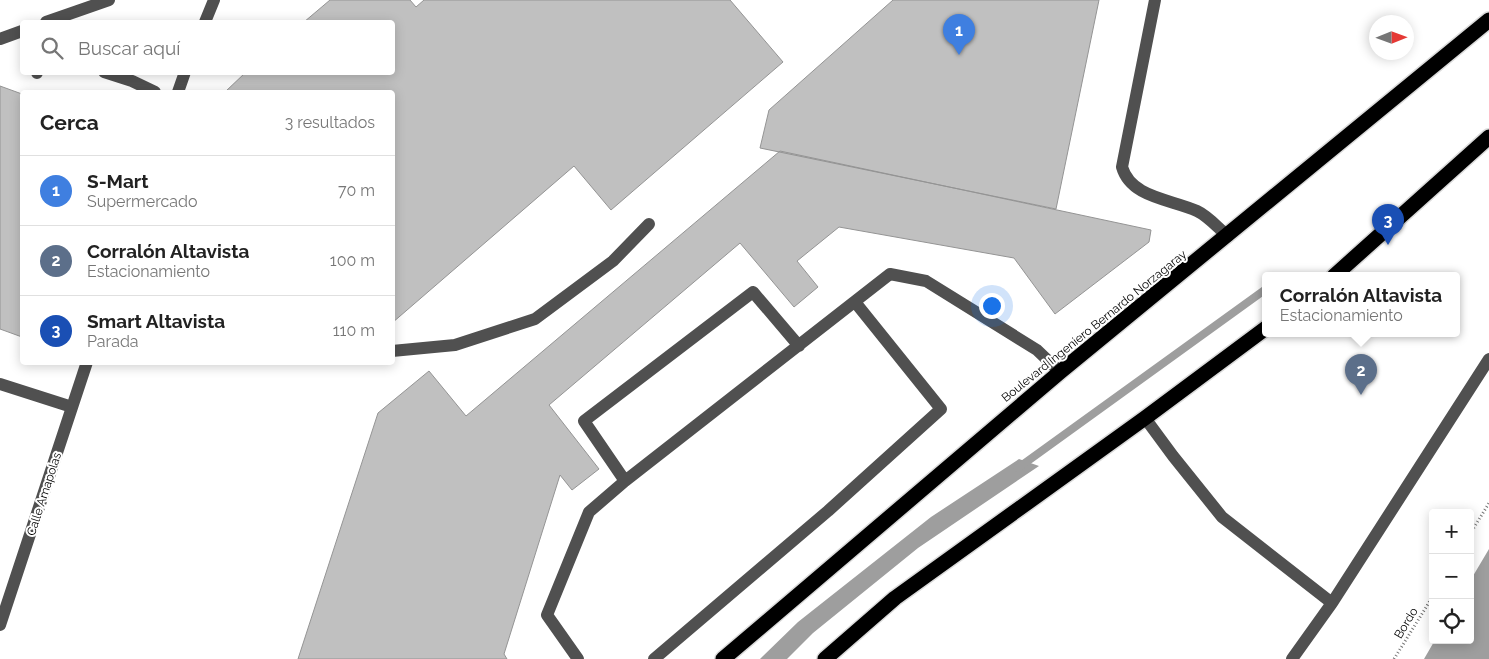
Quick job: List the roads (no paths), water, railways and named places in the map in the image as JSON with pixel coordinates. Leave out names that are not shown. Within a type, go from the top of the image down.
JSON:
[{"type":"highway","name":"Boulevard Ingeniero Bernardo Norzagaray","points":[[722,659],[1060,372],[1489,20]]},
{"type":"highway","points":[[1338,272],[1489,137]]},
{"type":"highway","points":[[825,659],[895,598],[1145,418],[1262,331]]},
{"type":"street","points":[[52,20],[109,0]]},
{"type":"street","points":[[206,20],[214,0]]},
{"type":"street","points":[[1155,0],[1122,167],[1124,177],[1140,191],[1198,212],[1228,236]]},
{"type":"street","points":[[0,39],[20,32]]},
{"type":"street","points":[[113,75],[151,90]]},
{"type":"street","points":[[179,90],[185,75]]},
{"type":"street","points":[[395,351],[455,345],[535,319],[613,261],[649,224]]},
{"type":"street","points":[[578,659],[547,615],[589,512],[625,481],[890,274],[926,281],[1037,350],[1060,372]]},
{"type":"street","points":[[625,481],[584,422],[753,292],[799,346]]},
{"type":"street","points":[[654,659],[828,511],[941,409],[855,302]]},
{"type":"street","points":[[1292,659],[1332,602],[1489,358]]},
{"type":"street","name":"Calle Amapolas","points":[[0,625],[86,365]]},
{"type":"street","points":[[0,384],[72,407]]},
{"type":"street","points":[[1145,418],[1222,517],[1332,602]]},
{"type":"waterway","points":[[1018,468],[1262,292]]},
{"type":"place","name":"S-Mart","points":[[959,55]]},
{"type":"place","name":"Smart Altavista","points":[[1388,245]]},
{"type":"place","name":"Corralón Altavista","points":[[1361,395]]}]
